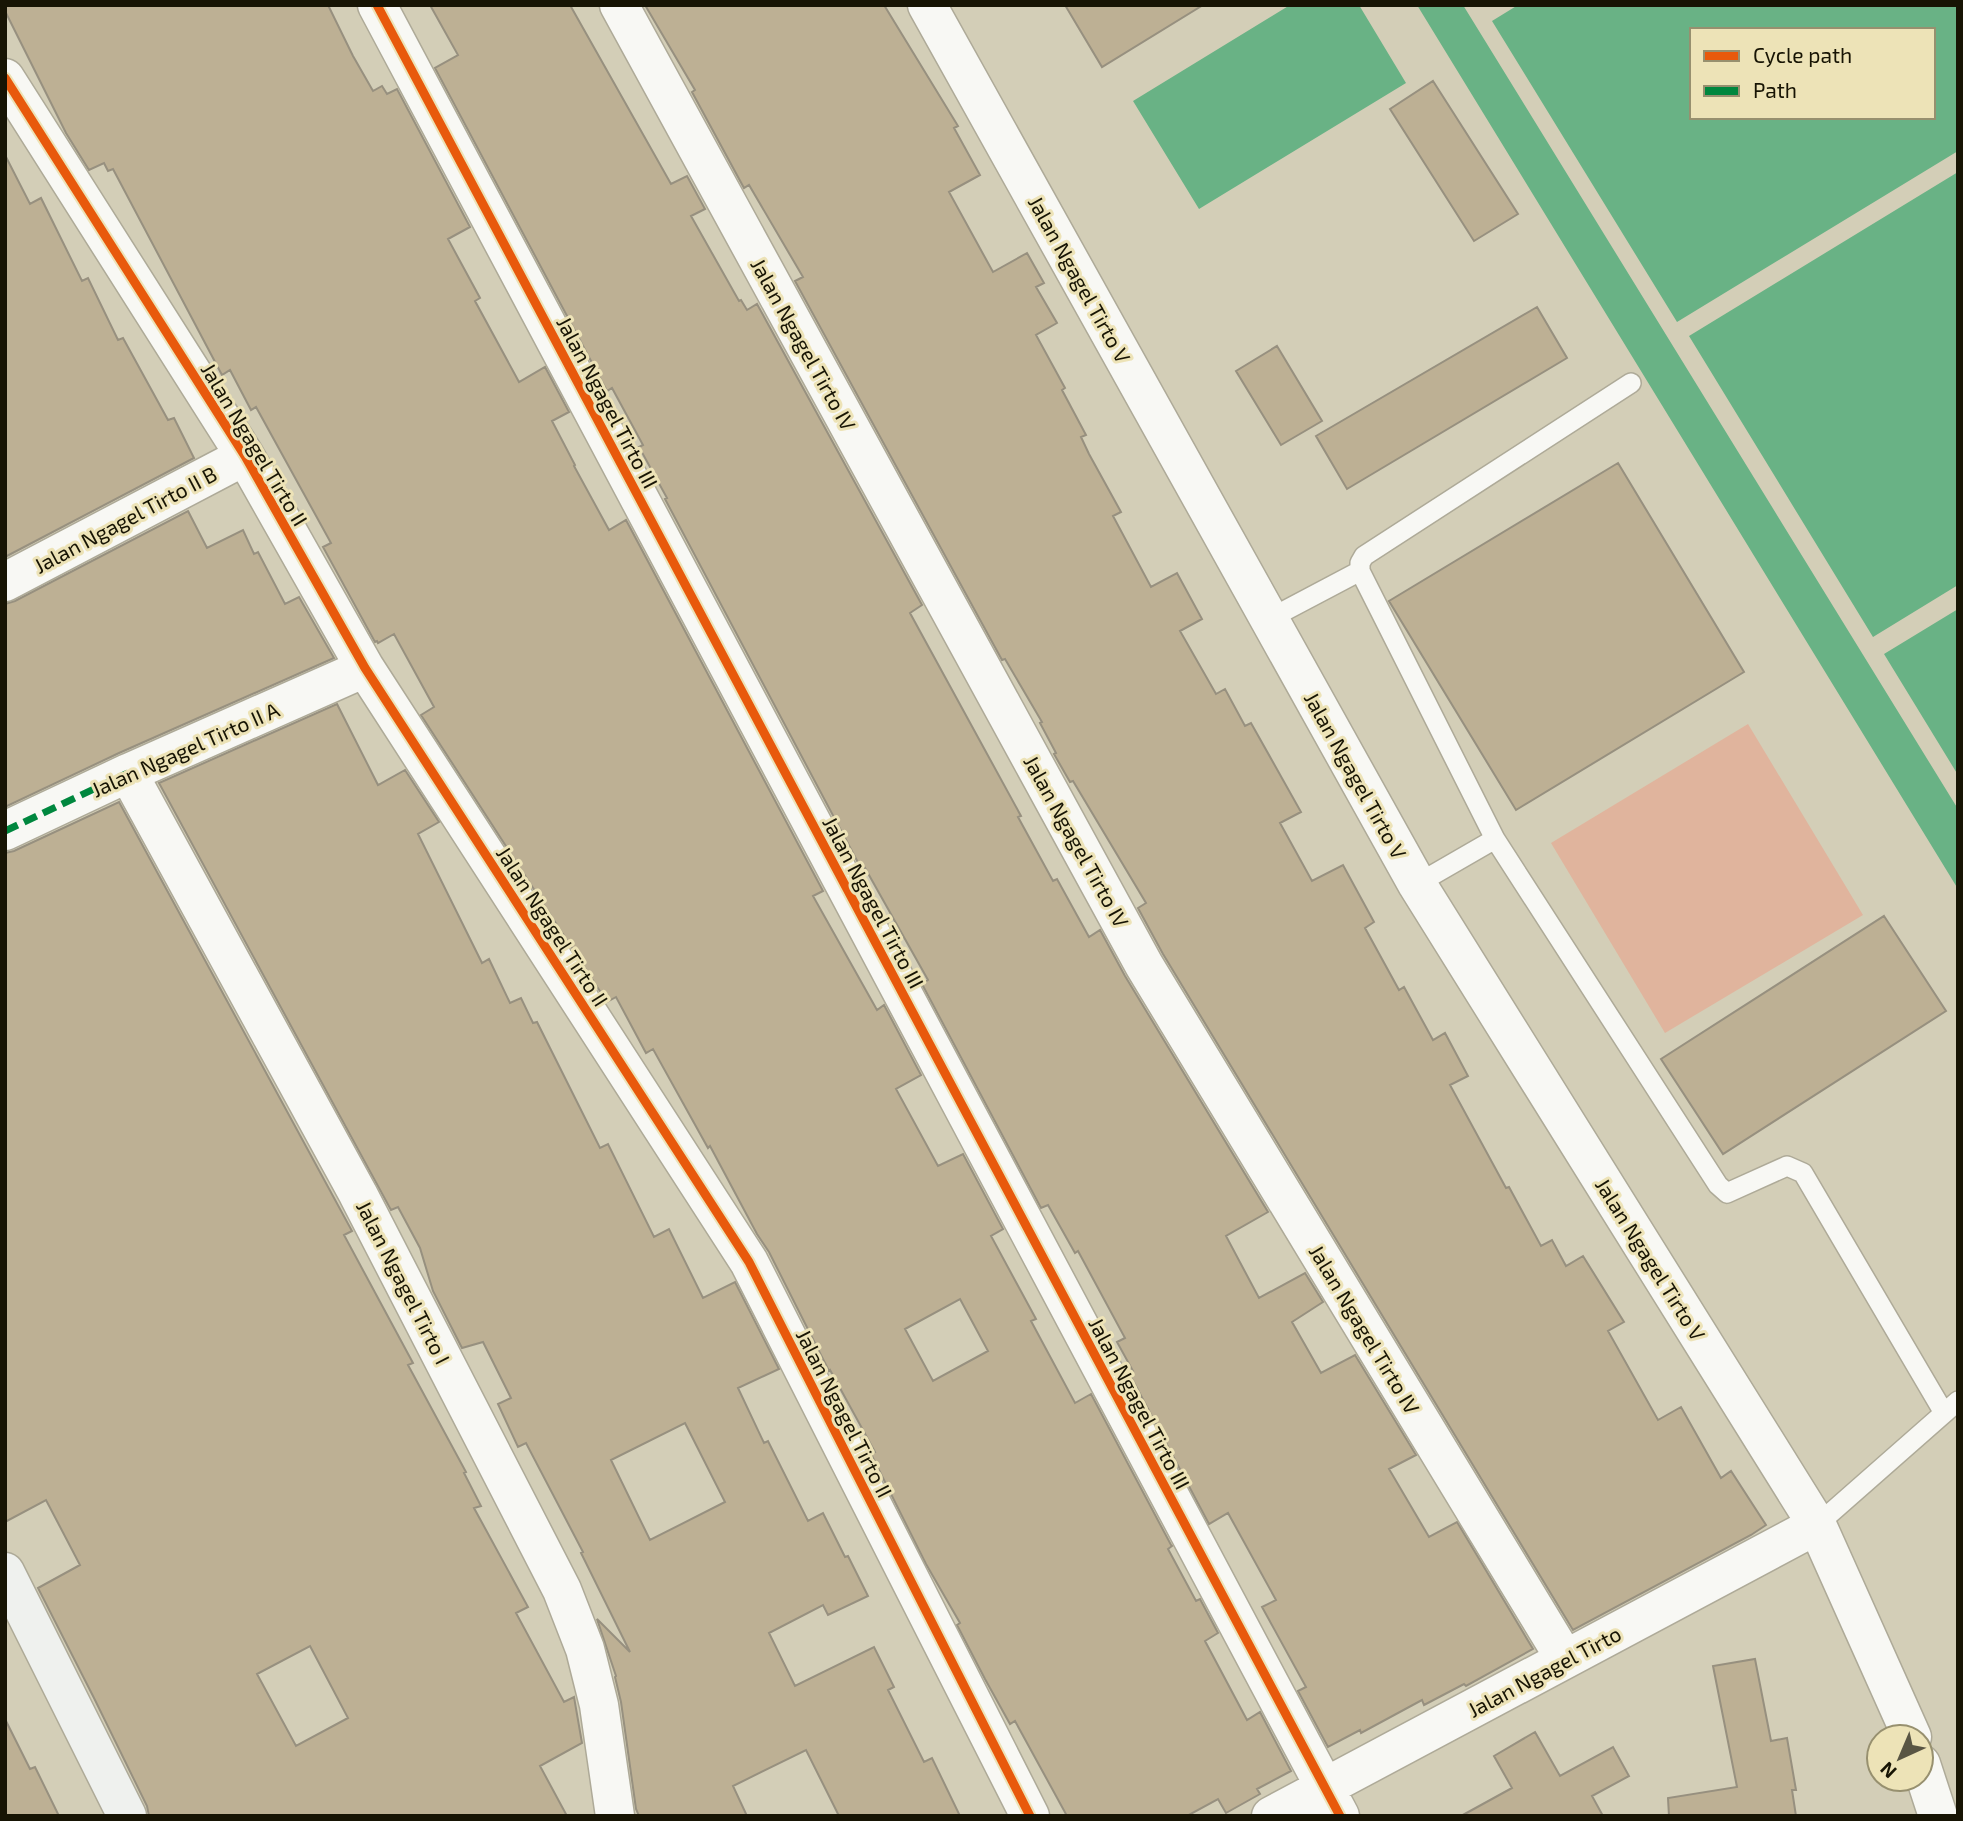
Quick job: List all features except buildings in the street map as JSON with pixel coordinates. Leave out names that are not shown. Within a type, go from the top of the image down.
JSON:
[{"type":"main road","points":[[5,1573],[127,1816]]},
{"type":"street","name":"Jalan Ngagel Tirto III","points":[[377,5],[1332,1802]]},
{"type":"street","name":"Jalan Ngagel Tirto IV","points":[[619,5],[1144,965],[1565,1659]]},
{"type":"street","name":"Jalan Ngagel Tirto V","points":[[927,5],[1417,884],[1817,1525],[1906,1723]]},
{"type":"street","name":"Jalan Ngagel Tirto II","points":[[5,78],[245,456],[365,668],[749,1262],[1030,1816]]},
{"type":"street","name":"Jalan Ngagel Tirto II B","points":[[5,582],[245,456]]},
{"type":"street","name":"Jalan Ngagel Tirto II A","points":[[5,831],[128,773],[365,668]]},
{"type":"street","name":"Jalan Ngagel Tirto I","points":[[128,773],[358,1194],[562,1590],[585,1649],[599,1705],[615,1816]]},
{"type":"street","name":"Jalan Ngagel Tirto","points":[[1271,1816],[1332,1802],[1565,1659],[1817,1525]]},
{"type":"street","points":[[1930,1793],[1938,1816]]},
{"type":"lane","points":[[1631,383],[1364,556],[1360,571],[1495,839],[1718,1185],[1727,1193],[1787,1166],[1803,1173],[1951,1407],[1817,1525]]},
{"type":"lane","points":[[1269,619],[1360,571]]},
{"type":"lane","points":[[1417,884],[1495,839]]},
{"type":"shaded area","points":[[1290,5],[1359,5],[1406,83],[1199,209],[1133,101]]},
{"type":"shaded area","points":[[1417,5],[1463,5],[1958,809],[1958,889]]},
{"type":"shaded area","points":[[1518,5],[1958,5],[1958,151],[1677,322],[1492,21]]},
{"type":"shaded area","points":[[1958,172],[1958,585],[1873,637],[1689,336]]},
{"type":"shaded area","points":[[1958,609],[1958,775],[1884,654]]},
{"type":"shaded area","points":[[1748,724],[1863,915],[1665,1033],[1551,843]]},
{"type":"marked path","points":[[5,831],[128,773]]},
{"type":"cycle path","points":[[377,5],[1340,1816]]},
{"type":"cycle path","points":[[5,78],[245,456],[365,668],[749,1262],[1030,1816]]}]
